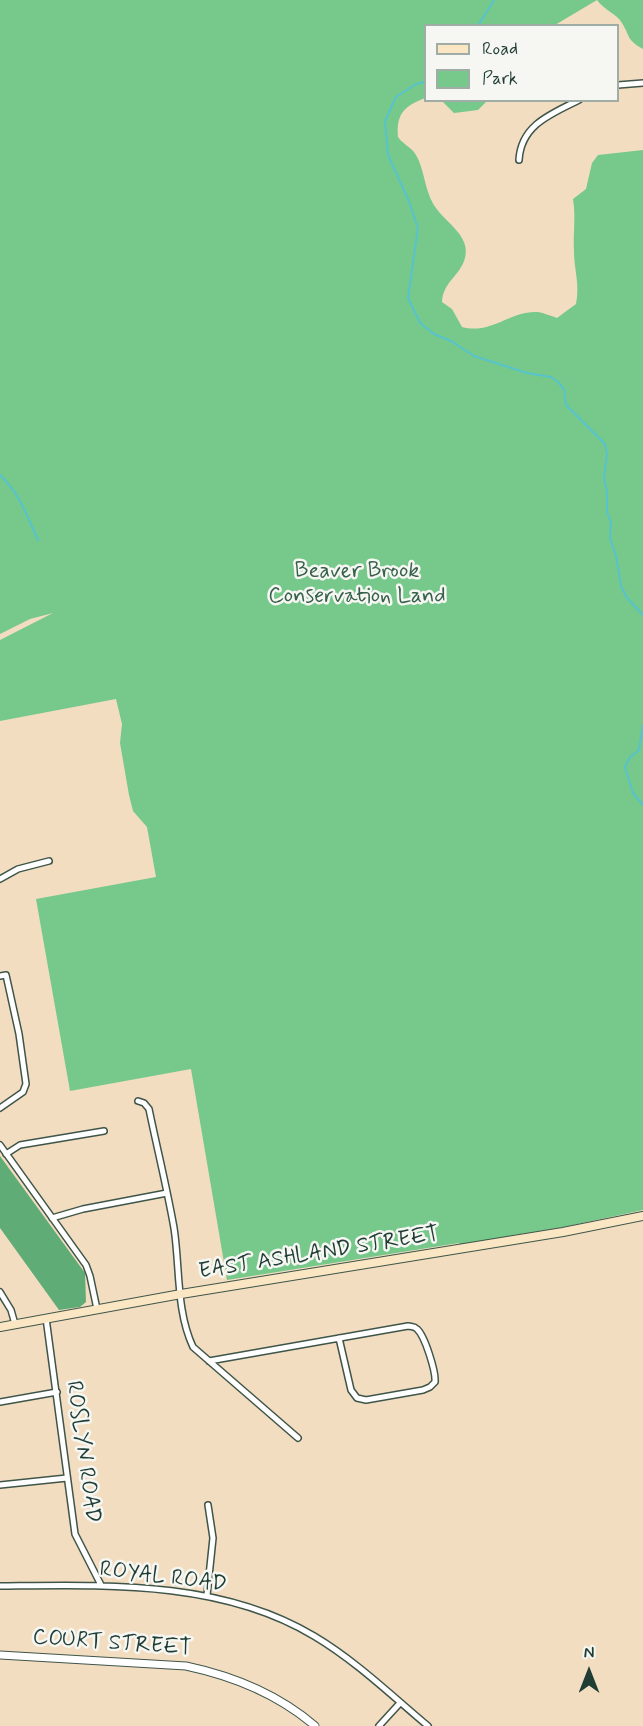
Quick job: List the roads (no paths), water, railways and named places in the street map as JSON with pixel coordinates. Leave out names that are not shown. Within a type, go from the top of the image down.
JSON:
[{"type":"main road","name":"EAST ASHLAND STREET","points":[[0,1327],[181,1294],[563,1232],[643,1216]]},
{"type":"street","points":[[619,86],[643,83]]},
{"type":"street","points":[[519,160],[523,140],[529,131],[550,115],[575,102]]},
{"type":"street","points":[[0,879],[18,869],[49,861]]},
{"type":"street","points":[[0,976],[6,975],[12,998],[26,1084],[23,1092],[0,1108]]},
{"type":"street","points":[[138,1101],[144,1103],[149,1109],[174,1228],[181,1294],[193,1347],[297,1438]]},
{"type":"street","points":[[6,1154],[20,1145],[104,1131]]},
{"type":"street","points":[[0,1145],[86,1265],[97,1309]]},
{"type":"street","points":[[52,1218],[83,1209],[167,1193]]},
{"type":"street","points":[[0,1292],[11,1310],[15,1324]]},
{"type":"street","name":"ROSLYN ROAD","points":[[46,1318],[75,1534],[100,1585]]},
{"type":"street","points":[[209,1361],[339,1338],[412,1326],[419,1331],[422,1337],[435,1371],[435,1382],[423,1390],[366,1400],[357,1398],[351,1390],[339,1338]]},
{"type":"street","points":[[0,1402],[57,1392]]},
{"type":"street","points":[[0,1485],[67,1478]]},
{"type":"street","points":[[207,1595],[213,1538],[208,1505]]},
{"type":"street","name":"ROYAL ROAD","points":[[0,1586],[100,1585],[207,1595],[262,1611],[313,1635],[361,1667],[428,1726]]},
{"type":"street","name":"COURT STREET","points":[[0,1655],[162,1663],[203,1669],[246,1683],[280,1700],[315,1726]]},
{"type":"street","points":[[379,1726],[400,1703]]},
{"type":"waterway","points":[[479,24],[494,0]]},
{"type":"waterway","points":[[424,82],[416,84],[396,97],[385,121],[388,155],[418,228],[408,298],[420,323],[434,334],[451,341],[474,356],[527,373],[551,377],[557,381],[564,389],[566,405],[605,444],[607,454],[604,478],[607,512],[611,523],[610,538],[616,556],[621,586],[627,598],[643,615]]},
{"type":"waterway","points":[[0,475],[18,498],[38,540]]},
{"type":"waterway","points":[[643,725],[639,750],[630,757],[625,767],[633,793],[643,805]]},
{"type":"park label","name":"Beaver Brook Conservation Land","points":[[357,584]]}]
